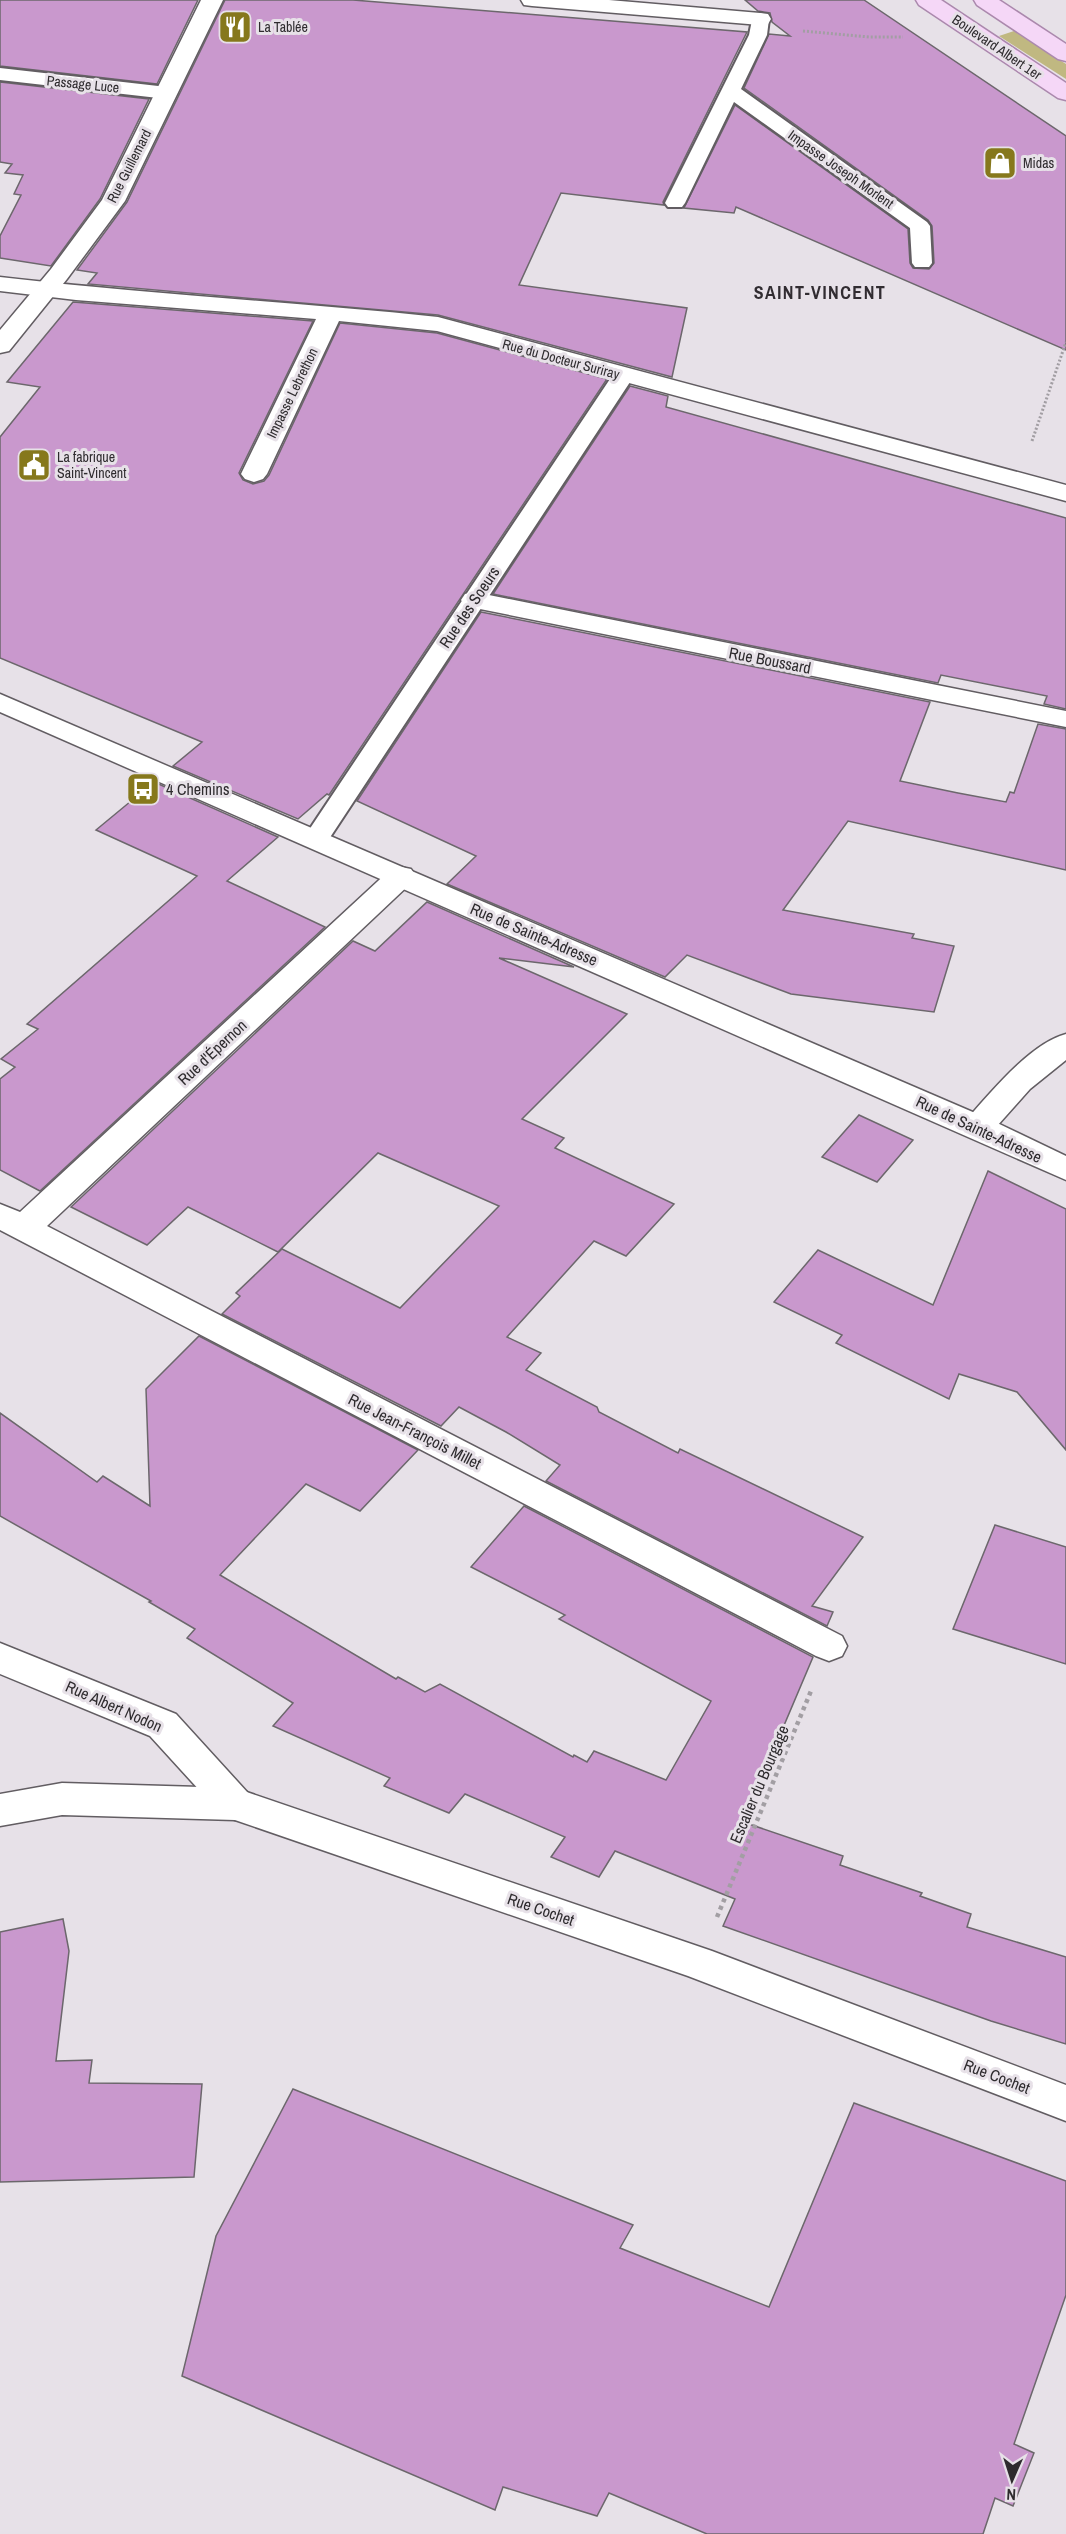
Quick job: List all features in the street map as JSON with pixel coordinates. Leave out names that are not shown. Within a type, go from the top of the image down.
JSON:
[{"type":"main road","name":"Boulevard Albert 1er","points":[[927,0],[1066,93]]},
{"type":"main road","name":"Boulevard Albert 1er","points":[[985,0],[1066,54]]},
{"type":"street","name":"Rue Guillemard","points":[[0,346],[46,291],[113,201],[212,0]]},
{"type":"street","points":[[532,0],[760,19]]},
{"type":"street","name":"Rue du Docteur Suriray","points":[[0,284],[46,291],[331,313],[438,324],[622,376],[1066,493]]},
{"type":"street","name":"Impasse Lebrethon","points":[[254,474],[331,313]]},
{"type":"street","name":"Rue Boussard","points":[[474,600],[1066,719]]},
{"type":"street","name":"Rue de Sainte-Adresse","points":[[0,702],[978,1127],[1066,1169]]},
{"type":"street","name":"Rue d'Épernon","points":[[12,1222],[401,876]]},
{"type":"street","points":[[978,1127],[1019,1081],[1066,1044]]},
{"type":"street","name":"Rue Jean-François Millet","points":[[12,1222],[829,1646]]},
{"type":"street","name":"Rue Albert Nodon","points":[[0,1658],[163,1725],[235,1804]]},
{"type":"street","name":"Rue Cochet","points":[[0,1810],[62,1799],[235,1804],[698,1963],[1066,2103]]},
{"type":"lane","points":[[675,203],[758,35],[760,19]]},
{"type":"lane","name":"Passage Luce","points":[[0,74],[167,93]]},
{"type":"lane","name":"Impasse Joseph Morlent","points":[[731,91],[920,226],[922,263]]},
{"type":"lane","name":"Rue des Soeurs","points":[[316,839],[622,376]]},
{"type":"path","points":[[797,31],[869,37],[911,37]]},
{"type":"path","points":[[1033,439],[1066,342]]},
{"type":"path","name":"Escalier du Bourgage","points":[[726,1895],[814,1683]]},
{"type":"shaded area","points":[[1014,31],[1066,64],[1066,79],[999,36]]},
{"type":"building","points":[[0,0],[198,0],[157,84],[0,66]]},
{"type":"building","points":[[225,0],[353,0],[747,32],[663,202],[664,205],[561,193],[519,285],[687,308],[672,377],[438,315],[88,284],[97,273],[77,270],[127,202]]},
{"type":"building","points":[[745,0],[864,0],[1066,136],[1066,350],[736,207],[734,213],[684,208],[735,105],[908,229],[910,263],[913,268],[929,269],[934,263],[932,226],[928,220],[744,88],[769,34],[790,36],[772,22],[770,13],[758,11]]},
{"type":"building","points":[[0,82],[149,99],[100,199],[51,266],[0,258],[0,236],[21,195],[14,194],[23,175],[5,173],[12,164],[0,162]]},
{"type":"building","points":[[73,302],[313,321],[239,473],[243,480],[253,484],[264,481],[269,475],[340,323],[437,333],[607,379],[329,795],[327,794],[298,819],[173,766],[202,742],[0,658],[0,437],[40,387],[7,382]]},
{"type":"building","points":[[630,386],[668,396],[666,407],[1066,518],[1066,709],[1044,704],[1047,696],[941,675],[938,683],[493,594]]},
{"type":"building","points":[[481,612],[930,702],[900,781],[958,793],[1006,802],[1010,792],[1014,793],[1038,724],[1066,729],[1066,870],[848,821],[783,910],[914,934],[912,938],[954,946],[934,1012],[791,994],[687,955],[665,977],[447,884],[476,856],[357,801]]},
{"type":"building","points":[[154,782],[278,837],[227,881],[325,927],[40,1191],[0,1170],[0,1079],[15,1067],[1,1059],[38,1029],[27,1024],[197,876],[96,830]]},
{"type":"building","points":[[427,902],[574,967],[499,958],[627,1014],[522,1119],[564,1138],[555,1148],[674,1204],[626,1256],[594,1241],[507,1337],[541,1353],[526,1370],[597,1407],[599,1412],[678,1453],[680,1449],[863,1537],[812,1606],[833,1612],[827,1626],[546,1481],[560,1465],[459,1407],[441,1426],[222,1314],[240,1296],[236,1293],[282,1249],[400,1308],[499,1206],[378,1153],[278,1252],[188,1207],[147,1245],[71,1207],[353,941],[375,951]]},
{"type":"building","points":[[859,1115],[913,1140],[877,1182],[822,1157]]},
{"type":"building","points":[[988,1171],[1066,1209],[1066,1450],[1017,1392],[959,1374],[949,1399],[836,1343],[842,1335],[774,1302],[818,1250],[933,1305]]},
{"type":"building","points":[[199,1336],[418,1450],[360,1511],[306,1484],[220,1575],[396,1679],[398,1677],[425,1692],[440,1684],[573,1757],[574,1755],[587,1762],[594,1751],[666,1780],[711,1701],[559,1619],[565,1615],[471,1567],[524,1506],[813,1657],[743,1822],[843,1856],[840,1865],[922,1893],[920,1896],[971,1914],[967,1927],[1066,1957],[1066,2044],[991,2021],[723,1926],[735,1899],[615,1851],[599,1877],[551,1857],[565,1837],[465,1794],[449,1813],[384,1786],[390,1778],[273,1726],[293,1703],[187,1638],[195,1629],[149,1602],[151,1601],[0,1516],[0,1413],[97,1482],[103,1476],[150,1506],[146,1389]]},
{"type":"building","points":[[995,1525],[1066,1547],[1066,1664],[953,1629]]},
{"type":"building","points":[[63,1919],[69,1951],[56,2061],[92,2060],[89,2083],[202,2084],[194,2177],[0,2182],[0,1932]]},
{"type":"building","points":[[293,2089],[633,2225],[620,2248],[769,2307],[854,2103],[1066,2181],[1066,2295],[1014,2444],[1034,2453],[1013,2506],[995,2498],[983,2534],[707,2534],[609,2493],[597,2516],[503,2487],[495,2510],[182,2376],[216,2236]]},
{"type":"place","name":"La Tablée","points":[[235,27]]},
{"type":"place","name":"Midas","points":[[1000,163]]},
{"type":"place","name":"La fabrique Saint-Vincent","points":[[34,465]]},
{"type":"place","name":"4 Chemins","points":[[143,789]]},
{"type":"district","name":"SAINT-VINCENT","points":[[820,293]]}]
